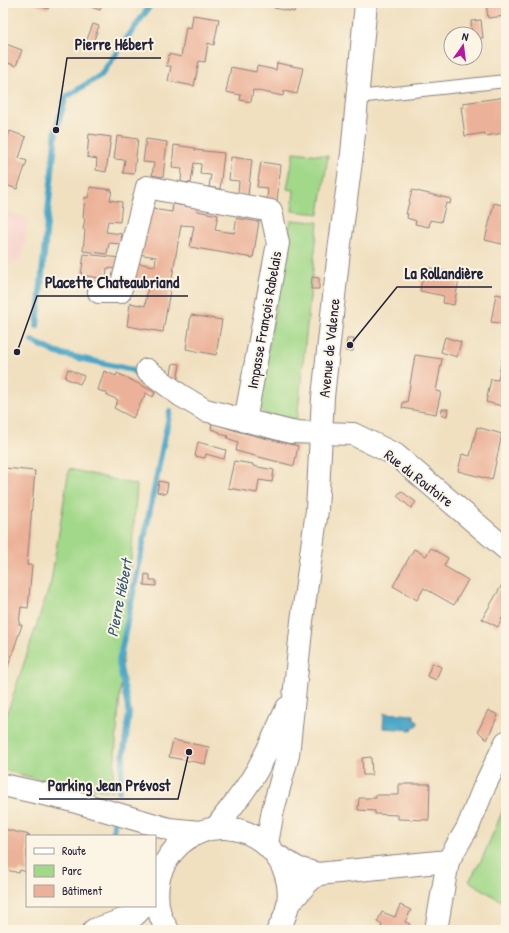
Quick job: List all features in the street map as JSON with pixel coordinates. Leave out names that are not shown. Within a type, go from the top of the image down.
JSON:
[{"type":"street","name":"Avenue de Valence","points":[[272,850],[273,810],[288,755],[294,693],[317,510],[320,434],[339,251],[352,154],[366,3]]},
{"type":"street","name":"Impasse François Rabelais","points":[[99,292],[120,292],[146,187],[271,211],[278,242],[246,421]]},
{"type":"street","name":"Rue du Routoire","points":[[147,370],[180,395],[205,410],[290,432],[353,434],[396,455],[506,549]]},
{"type":"street","name":"Avenue de Valence","points":[[208,830],[227,811],[249,783],[266,754],[294,693]]},
{"type":"street","points":[[436,930],[448,861],[468,827],[485,785],[506,742]]},
{"type":"street","points":[[3,785],[66,799],[169,829],[234,829],[251,834],[297,868],[318,874],[448,861]]},
{"type":"street","points":[[160,826],[165,842],[165,862]]},
{"type":"street","points":[[156,887],[165,862],[175,849],[186,839],[208,830]]},
{"type":"street","points":[[272,850],[285,871],[289,886],[289,904],[284,921],[278,930]]},
{"type":"street","points":[[289,904],[307,883],[318,874]]},
{"type":"street","points":[[156,906],[168,930]]},
{"type":"street","points":[[94,930],[134,916],[144,907]]},
{"type":"lane","points":[[357,97],[506,81]]},
{"type":"shaded area","points":[[3,211],[29,218],[21,260],[3,265]]},
{"type":"green space","points":[[294,152],[328,156],[319,214],[292,211],[294,190],[287,189]]},
{"type":"green space","points":[[291,220],[318,222],[297,420],[267,415],[258,406]]},
{"type":"green space","points":[[69,469],[137,485],[112,792],[41,780],[3,770],[3,726],[51,582]]},
{"type":"green space","points":[[506,803],[506,904],[469,881],[482,859]]},
{"type":"water","points":[[384,713],[414,715],[414,719],[417,720],[418,723],[416,727],[413,727],[413,730],[383,728]]},
{"type":"building","points":[[31,3],[50,3],[48,9]]},
{"type":"building","points":[[87,3],[103,3],[100,10],[86,5]]},
{"type":"building","points":[[275,3],[296,3],[294,12],[274,8]]},
{"type":"building","points":[[486,3],[506,3],[506,16],[488,18]]},
{"type":"building","points":[[193,15],[219,19],[214,45],[208,43],[205,62],[199,61],[194,86],[168,81],[171,66],[166,66],[169,54],[181,57],[186,27],[191,28]]},
{"type":"building","points":[[481,20],[482,26],[471,26],[471,21]]},
{"type":"building","points":[[93,24],[99,26],[92,45],[86,42]]},
{"type":"building","points":[[3,43],[22,50],[16,66],[3,61]]},
{"type":"building","points":[[277,63],[303,68],[297,94],[284,91],[283,96],[253,90],[251,102],[240,100],[241,95],[226,92],[231,67],[256,72],[257,66],[276,70]]},
{"type":"building","points":[[506,97],[506,130],[503,130],[504,133],[485,136],[485,133],[465,136],[461,107],[464,107],[463,103]]},
{"type":"building","points":[[10,131],[26,137],[19,158],[27,161],[17,189],[3,184],[3,151]]},
{"type":"building","points":[[89,134],[111,137],[106,172],[96,170],[97,159],[87,157]]},
{"type":"building","points":[[117,136],[138,139],[134,174],[123,173],[125,160],[114,159]]},
{"type":"building","points":[[146,139],[167,142],[163,177],[152,175],[154,163],[143,162]]},
{"type":"building","points":[[174,145],[195,148],[195,150],[224,153],[220,189],[209,187],[211,175],[200,174],[201,164],[194,163],[191,183],[181,182],[182,169],[172,168]]},
{"type":"building","points":[[231,157],[252,160],[248,195],[238,193],[239,181],[229,180]]},
{"type":"building","points":[[261,162],[281,165],[277,201],[267,199],[268,188],[257,187]]},
{"type":"building","points":[[90,187],[112,190],[110,200],[122,202],[120,222],[108,221],[106,232],[122,234],[121,244],[109,243],[107,254],[83,251],[85,230],[83,229],[85,218],[83,218],[85,197],[88,198]]},
{"type":"building","points":[[412,190],[451,199],[450,204],[446,203],[441,222],[430,220],[429,227],[415,224],[416,221],[407,218],[408,214],[406,214]]},
{"type":"building","points":[[494,203],[506,206],[506,245],[485,240]]},
{"type":"building","points":[[173,204],[197,208],[197,211],[218,215],[215,230],[234,233],[237,218],[259,222],[253,258],[190,247],[194,226],[181,225],[163,332],[127,326],[130,303],[145,306],[148,287],[133,285],[137,263],[155,266],[156,257],[138,254],[145,208],[172,212]]},
{"type":"building","points":[[84,254],[121,258],[119,269],[107,268],[106,279],[81,275]]},
{"type":"building","points":[[424,267],[460,274],[454,305],[443,303],[444,296],[420,291]]},
{"type":"building","points":[[312,277],[319,278],[319,289],[311,289]]},
{"type":"building","points":[[496,294],[506,296],[506,324],[491,322]]},
{"type":"building","points":[[191,315],[222,320],[216,355],[186,349]]},
{"type":"building","points":[[445,337],[461,342],[457,357],[441,352]]},
{"type":"building","points":[[347,339],[354,339],[353,351],[346,351]]},
{"type":"building","points":[[504,350],[506,350],[506,407],[486,402],[491,379],[498,380]]},
{"type":"building","points":[[415,355],[442,359],[436,391],[441,392],[436,414],[402,408],[403,402],[407,402]]},
{"type":"building","points":[[173,363],[180,364],[177,383],[170,379]]},
{"type":"building","points":[[68,369],[84,376],[80,384],[65,378]]},
{"type":"building","points":[[104,371],[116,376],[117,373],[155,392],[153,397],[146,393],[133,418],[114,408],[118,400],[107,395],[107,393],[98,390]]},
{"type":"building","points":[[442,409],[448,409],[447,416],[441,415]]},
{"type":"building","points":[[212,423],[240,432],[298,446],[294,466],[236,451],[238,442],[227,438],[228,436],[220,434],[220,432],[211,429]]},
{"type":"building","points":[[477,427],[502,434],[492,480],[458,471],[462,454],[470,456]]},
{"type":"building","points":[[198,442],[226,450],[224,459],[206,454],[205,458],[195,456]]},
{"type":"building","points":[[234,461],[253,464],[253,466],[274,470],[272,482],[259,480],[257,493],[228,488]]},
{"type":"building","points":[[5,468],[35,471],[27,565],[32,565],[28,608],[21,607],[19,624],[22,625],[3,681],[3,486]]},
{"type":"building","points":[[159,481],[168,483],[166,494],[157,492]]},
{"type":"building","points":[[401,491],[416,502],[411,508],[397,496]]},
{"type":"building","points":[[431,548],[448,558],[444,566],[468,580],[454,605],[424,588],[417,600],[393,586],[414,549],[426,556]]},
{"type":"building","points":[[145,574],[150,575],[150,580],[156,580],[156,586],[144,585]]},
{"type":"building","points":[[503,583],[506,585],[506,610],[498,627],[482,619]]},
{"type":"building","points":[[432,663],[441,667],[436,680],[427,676]]},
{"type":"building","points":[[488,710],[498,715],[487,740],[478,731]]},
{"type":"building","points":[[173,740],[209,747],[205,764],[169,757]]},
{"type":"building","points":[[371,757],[372,775],[363,775],[362,758]]},
{"type":"building","points":[[399,784],[430,784],[429,820],[398,819],[398,815],[375,814],[375,811],[358,810],[359,798],[376,798],[376,795],[399,795]]},
{"type":"building","points":[[3,829],[30,835],[26,835],[26,872],[20,870],[19,873],[3,869]]},
{"type":"building","points":[[400,905],[411,910],[405,922],[410,924],[407,930],[380,930],[382,924],[377,922],[382,912],[395,917]]},
{"type":"waterway","name":"Pierre Hébert","points":[[37,326],[56,130],[66,97],[101,75],[152,3]]},
{"type":"waterway","name":"Pierre Hébert","points":[[32,341],[57,353],[132,370],[143,378]]},
{"type":"waterway","name":"Pierre Hébert","points":[[119,791],[129,713],[119,662],[170,411]]},
{"type":"waterway","name":"Pierre Hébert","points":[[113,835],[114,823]]},
{"type":"place","name":"Pierre Hébert","points":[[56,130]]},
{"type":"place","name":"La Rollandière","points":[[350,345]]},
{"type":"place","name":"Placette Chateaubriand","points":[[17,352]]},
{"type":"place","name":"Parking Jean Prévost","points":[[189,752]]}]
